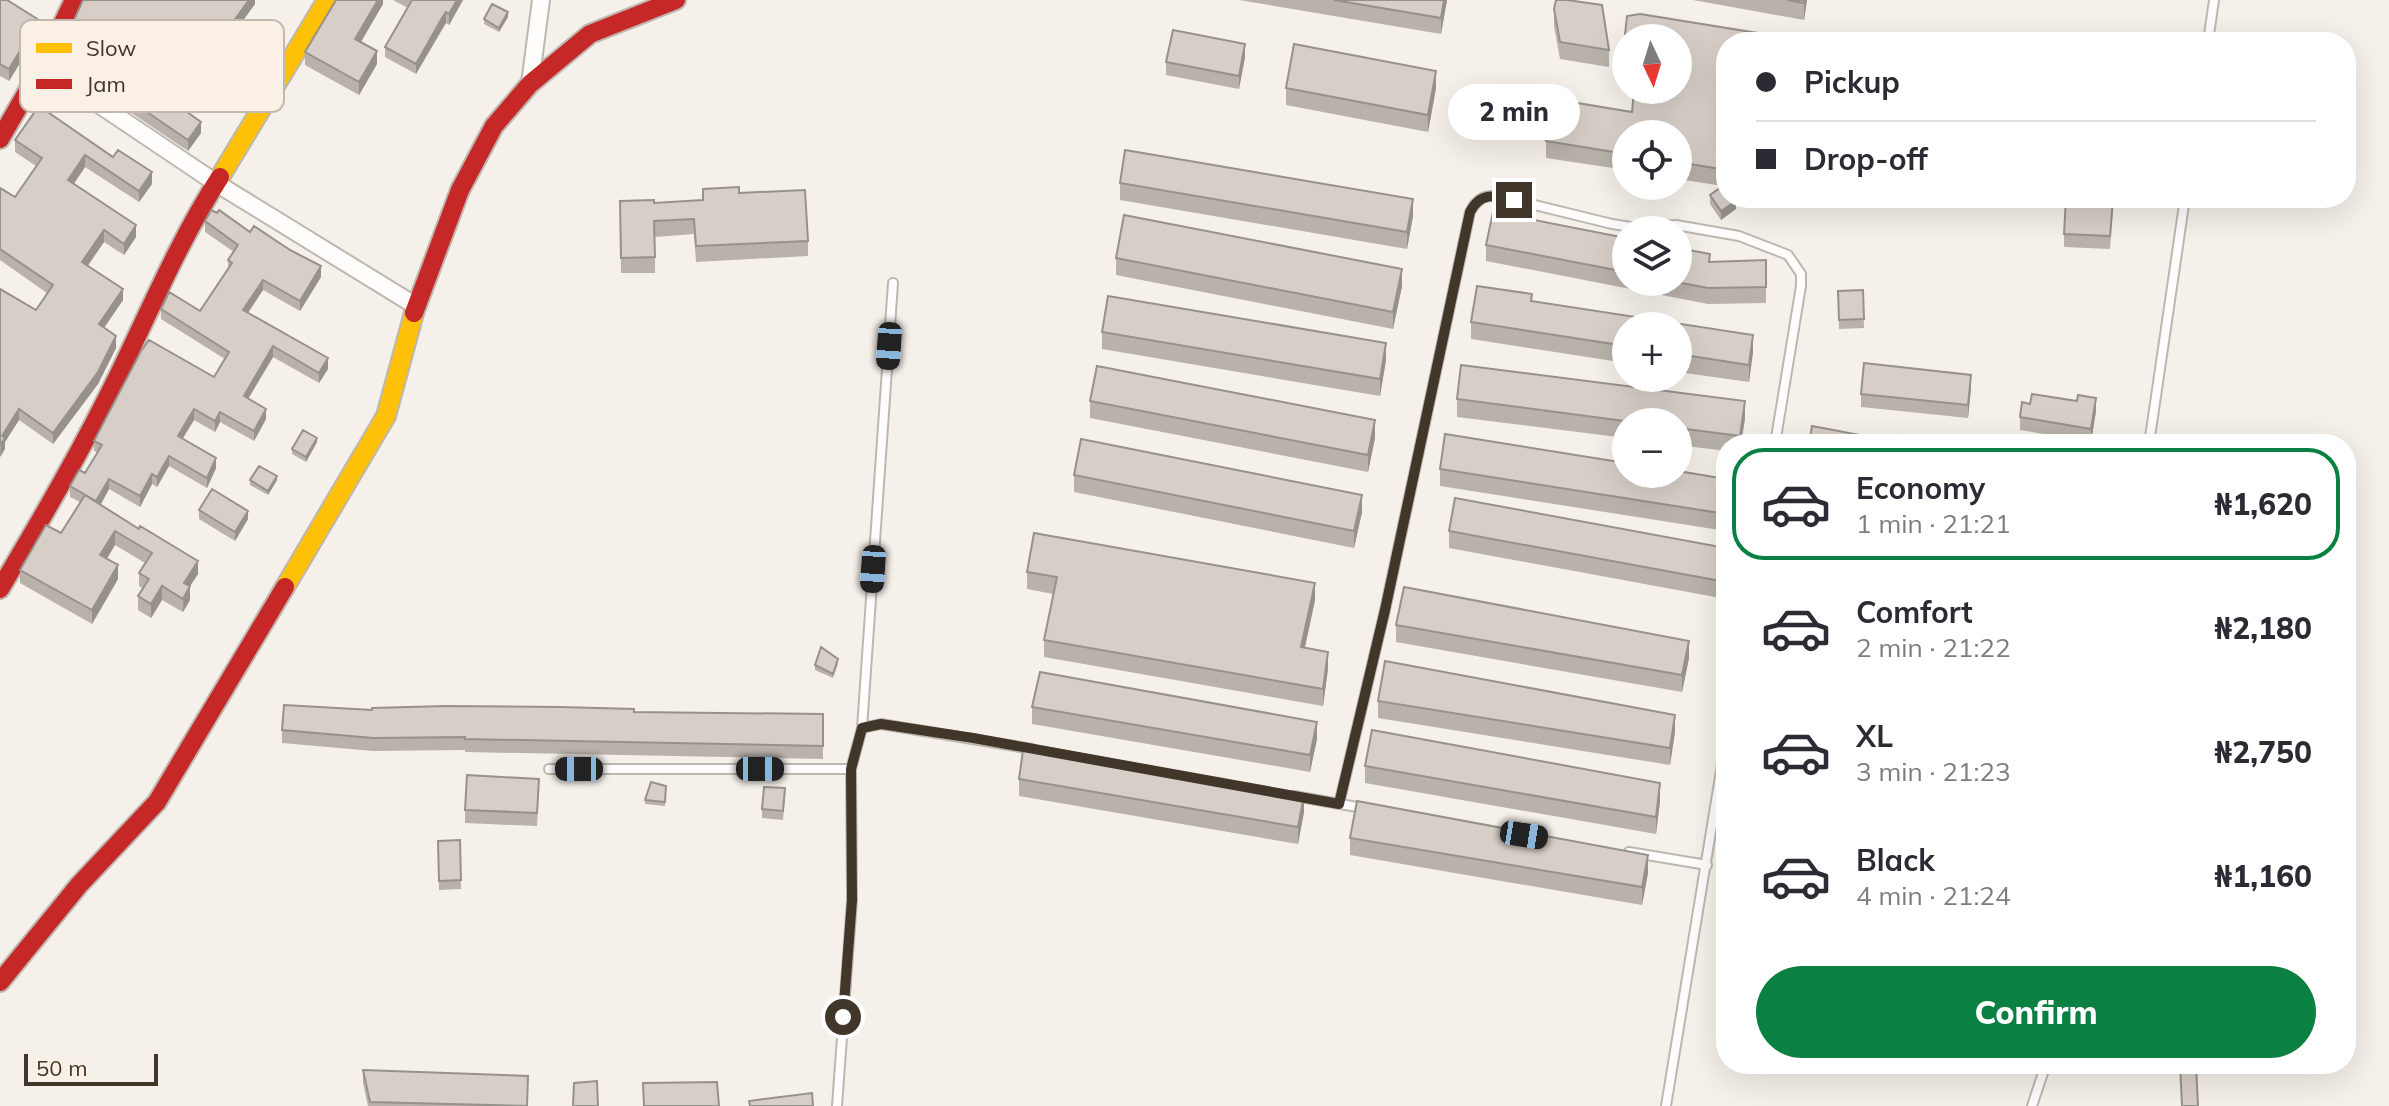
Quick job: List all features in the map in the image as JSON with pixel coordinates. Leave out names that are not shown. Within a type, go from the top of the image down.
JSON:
[{"type":"street","points":[[64,20],[74,0]]},
{"type":"street","points":[[284,73],[327,0]]},
{"type":"street","points":[[530,84],[541,0]]},
{"type":"street","points":[[0,982],[79,885],[157,802],[386,416],[416,306],[460,190],[494,126],[530,84],[590,34],[676,0]]},
{"type":"street","points":[[0,139],[20,104]]},
{"type":"street","points":[[110,112],[216,183],[416,306]]},
{"type":"street","points":[[0,589],[55,496],[118,376],[176,254],[261,112]]},
{"type":"lane","points":[[2209,32],[2214,0]]},
{"type":"lane","points":[[1339,804],[1385,610],[1470,212],[1475,202],[1486,195],[1498,196],[1631,227],[1693,226],[1739,236],[1788,255],[1797,263],[1801,286],[1777,434]]},
{"type":"lane","points":[[2150,434],[2184,208]]},
{"type":"lane","points":[[837,1106],[852,900],[851,769],[862,728],[893,283]]},
{"type":"lane","points":[[862,728],[881,724],[1048,752]]},
{"type":"lane","points":[[549,769],[851,769]]},
{"type":"lane","points":[[1291,795],[1370,809]]},
{"type":"lane","points":[[1666,1106],[1716,806]]},
{"type":"lane","points":[[1616,850],[1707,865]]},
{"type":"lane","points":[[2032,1106],[2043,1074]]},
{"type":"building","points":[[0,0],[7,0],[39,20],[20,20],[20,51],[9,69],[0,64]]},
{"type":"building","points":[[83,0],[249,0],[234,20],[74,20]]},
{"type":"building","points":[[336,0],[378,0],[355,39],[377,51],[359,82],[305,52]]},
{"type":"building","points":[[412,0],[457,0],[449,14],[446,12],[442,18],[416,64],[385,47]]},
{"type":"building","points":[[1334,0],[1444,0],[1441,18]]},
{"type":"building","points":[[1556,0],[1602,5],[1609,50],[1560,42],[1554,9]]},
{"type":"building","points":[[492,4],[508,12],[499,28],[484,19]]},
{"type":"building","points":[[1640,14],[1751,32],[1716,32],[1716,168],[1692,164],[1692,120],[1612,120],[1612,152],[1546,141],[1553,99],[1632,112],[1633,104],[1692,104],[1692,24],[1626,24],[1627,16]]},
{"type":"building","points":[[1173,30],[1245,44],[1239,76],[1166,62]]},
{"type":"building","points":[[1294,44],[1436,71],[1428,115],[1286,88]]},
{"type":"building","points":[[35,112],[48,112],[113,157],[118,150],[152,172],[139,191],[85,155],[68,180],[136,225],[124,244],[104,230],[82,262],[123,289],[99,324],[116,336],[98,372],[53,433],[19,409],[2,436],[5,438],[0,445],[0,289],[36,310],[53,285],[0,249],[0,188],[15,197],[42,158],[15,140]]},
{"type":"building","points":[[147,112],[187,112],[201,122],[188,140]]},
{"type":"building","points":[[1125,150],[1413,199],[1407,232],[1120,183]]},
{"type":"building","points":[[739,187],[739,193],[805,190],[808,241],[696,246],[694,219],[654,221],[655,257],[621,258],[620,201],[654,200],[654,203],[703,200],[703,189]]},
{"type":"building","points":[[2065,208],[2112,208],[2110,236],[2064,234]]},
{"type":"building","points":[[211,210],[217,213],[219,210],[250,232],[254,226],[321,266],[300,301],[263,280],[243,310],[328,358],[319,373],[273,346],[244,396],[266,409],[254,431],[220,412],[215,421],[194,409],[178,436],[216,458],[207,478],[169,456],[157,477],[152,474],[140,496],[109,479],[96,501],[70,486],[79,470],[85,473],[102,445],[94,441],[149,340],[214,377],[229,352],[161,309],[169,292],[200,311],[232,263],[228,260],[238,245],[205,221]]},
{"type":"building","points":[[1493,212],[1612,235],[1612,269],[1486,245]]},
{"type":"building","points":[[1124,215],[1402,269],[1393,312],[1116,258]]},
{"type":"building","points":[[1692,251],[1710,254],[1709,262],[1766,260],[1766,287],[1708,288],[1692,285]]},
{"type":"building","points":[[1477,286],[1532,294],[1531,301],[1612,313],[1612,344],[1471,322]]},
{"type":"building","points":[[1863,290],[1864,319],[1839,320],[1838,291]]},
{"type":"building","points":[[1108,296],[1386,343],[1380,379],[1102,332]]},
{"type":"building","points":[[1692,326],[1753,335],[1749,365],[1692,356]]},
{"type":"building","points":[[1864,363],[1971,375],[1968,405],[1861,394]]},
{"type":"building","points":[[1461,365],[1612,384],[1612,392],[1674,392],[1745,401],[1740,434],[1692,430],[1692,408],[1612,408],[1612,419],[1457,399]]},
{"type":"building","points":[[1097,366],[1375,420],[1368,455],[1090,401]]},
{"type":"building","points":[[2032,394],[2077,401],[2078,395],[2096,398],[2091,429],[2020,417],[2022,402],[2030,404]]},
{"type":"building","points":[[1812,426],[1854,434],[1811,434]]},
{"type":"building","points":[[303,430],[317,438],[306,457],[292,449]]},
{"type":"building","points":[[1445,434],[1612,461],[1612,488],[1692,488],[1692,473],[1716,477],[1716,512],[1440,469]]},
{"type":"building","points":[[1081,439],[1362,495],[1354,531],[1074,475]]},
{"type":"building","points":[[259,466],[277,476],[268,491],[250,480]]},
{"type":"building","points":[[212,489],[248,511],[235,532],[199,510]]},
{"type":"building","points":[[85,495],[198,561],[184,583],[190,586],[183,599],[162,586],[151,604],[138,596],[149,579],[139,573],[152,553],[115,531],[100,555],[118,565],[92,610],[20,570],[46,525],[61,533]]},
{"type":"building","points":[[1455,498],[1716,546],[1716,580],[1449,531]]},
{"type":"building","points":[[1034,533],[1315,583],[1301,647],[1328,652],[1323,689],[1044,640],[1057,577],[1027,572]]},
{"type":"building","points":[[1404,587],[1689,641],[1682,675],[1396,625]]},
{"type":"building","points":[[821,647],[838,659],[833,674],[815,665]]},
{"type":"building","points":[[1385,661],[1675,715],[1670,748],[1378,701]]},
{"type":"building","points":[[1040,672],[1317,722],[1310,755],[1032,707]]},
{"type":"building","points":[[284,705],[372,710],[446,706],[560,707],[634,709],[634,712],[823,714],[823,746],[465,737],[373,738],[282,730]]},
{"type":"building","points":[[1372,730],[1660,783],[1656,817],[1365,766]]},
{"type":"building","points":[[1024,743],[1304,795],[1298,827],[1019,779]]},
{"type":"building","points":[[467,775],[539,779],[537,813],[465,810]]},
{"type":"building","points":[[651,782],[666,786],[665,802],[645,800]]},
{"type":"building","points":[[764,787],[785,788],[783,811],[762,809]]},
{"type":"building","points":[[1357,801],[1648,855],[1642,887],[1350,838]]},
{"type":"building","points":[[460,840],[461,880],[439,881],[438,841]]},
{"type":"building","points":[[363,1070],[528,1076],[527,1106],[370,1102]]},
{"type":"building","points":[[2180,1074],[2196,1074],[2198,1106],[2182,1106]]},
{"type":"building","points":[[597,1081],[598,1106],[573,1106],[574,1083]]},
{"type":"building","points":[[717,1082],[719,1106],[644,1106],[643,1083]]},
{"type":"building","points":[[812,1093],[813,1106],[750,1106],[749,1101]]},
{"type":"traffic: slow","points":[[284,71],[327,0]]},
{"type":"traffic: slow","points":[[220,177],[259,112]]},
{"type":"traffic: slow","points":[[285,587],[386,416],[414,313]]},
{"type":"traffic: jam","points":[[64,20],[74,0]]},
{"type":"traffic: jam","points":[[414,313],[460,190],[494,126],[530,84],[590,34],[676,0]]},
{"type":"traffic: jam","points":[[0,139],[20,104]]},
{"type":"traffic: jam","points":[[0,589],[91,429],[179,249],[220,177]]},
{"type":"traffic: jam","points":[[0,982],[79,885],[157,802],[285,587]]},
{"type":"route","points":[[843,1017],[852,900],[851,769],[862,728],[881,724],[973,738],[1339,804],[1385,610],[1470,212],[1475,202],[1486,195],[1514,200]]}]
